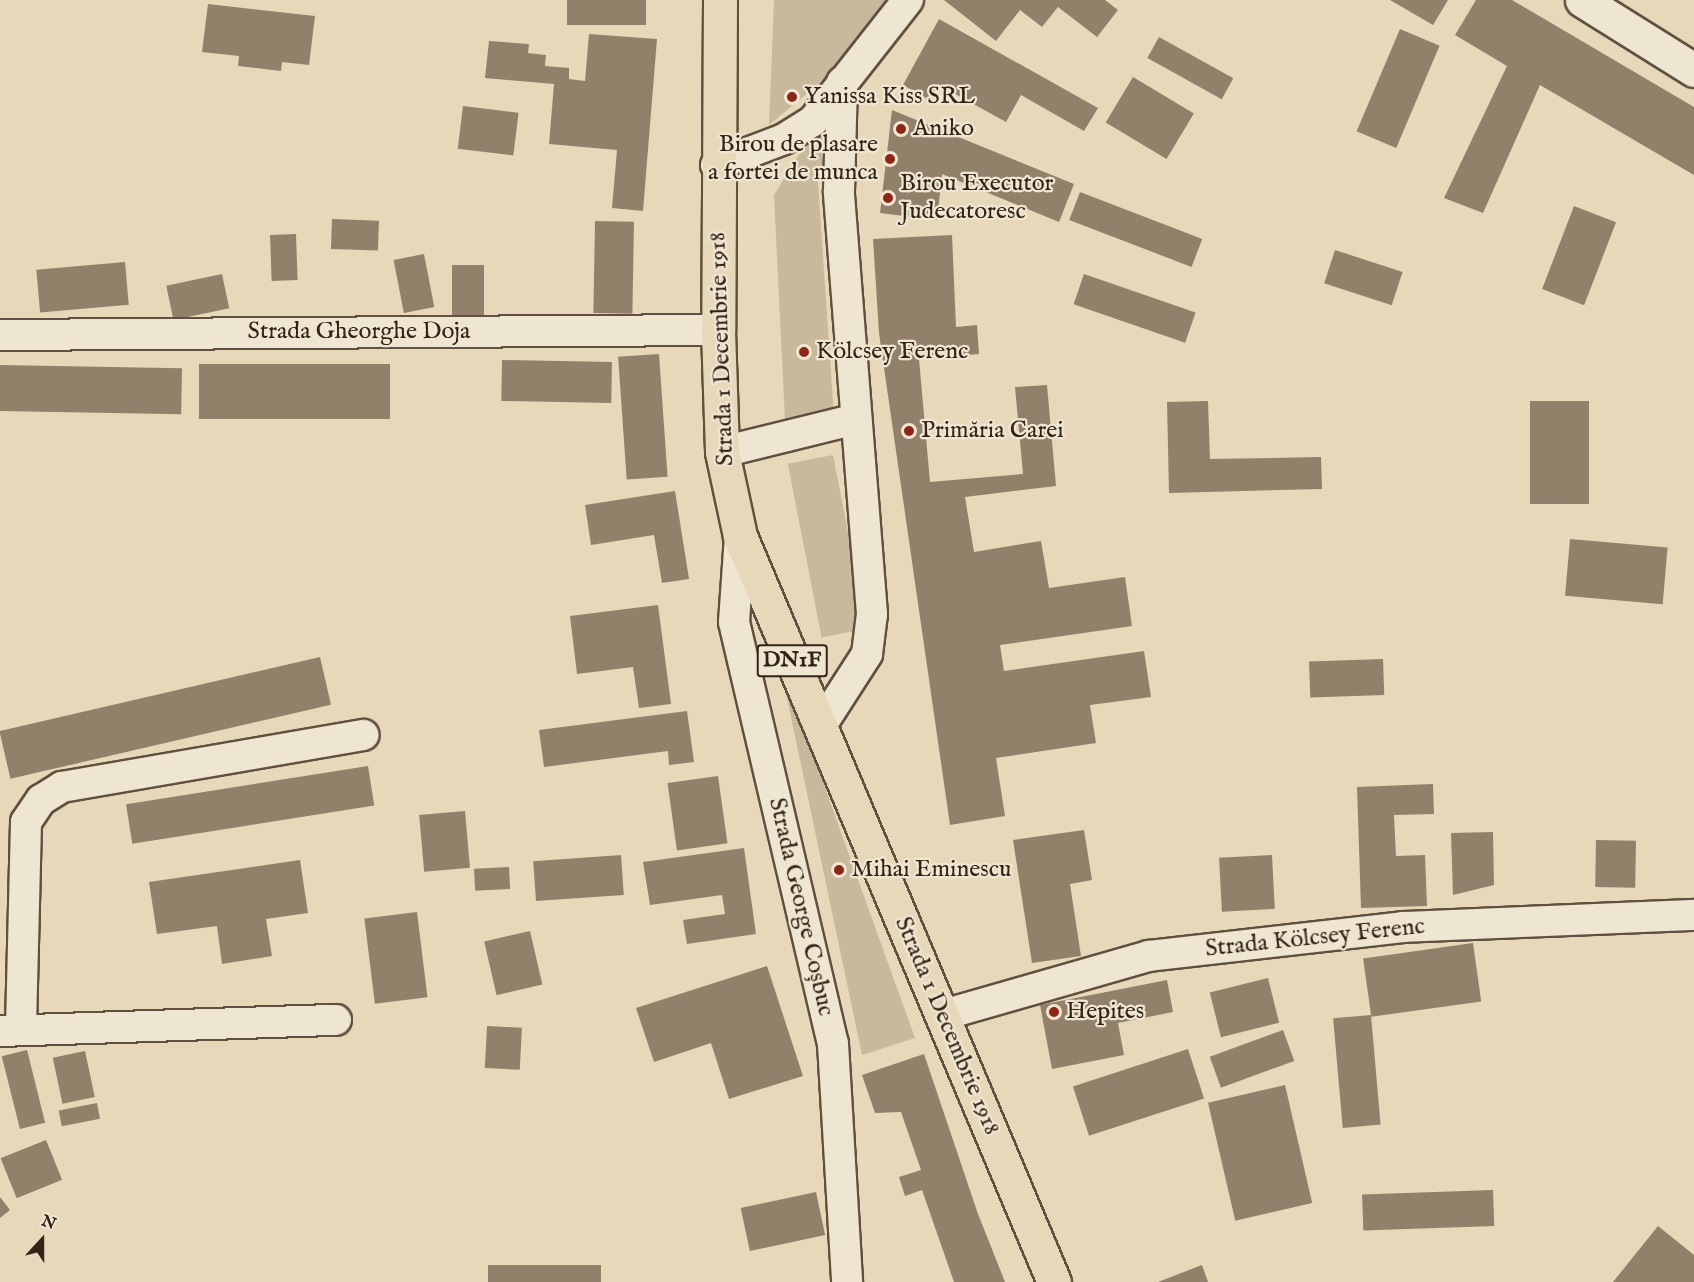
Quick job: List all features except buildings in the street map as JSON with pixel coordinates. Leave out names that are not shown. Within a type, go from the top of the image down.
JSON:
[{"type":"main road","name":"Strada 1 Decembrie 1918","points":[[720,0],[716,165],[722,452],[740,536],[1054,1282]]},
{"type":"street","points":[[716,165],[784,139],[813,121],[908,0]]},
{"type":"street","points":[[1582,0],[1694,70]]},
{"type":"street","points":[[820,727],[867,654],[872,614],[839,191],[842,82]]},
{"type":"street","name":"Strada Gheorghe Doja","points":[[0,335],[718,330]]},
{"type":"street","points":[[722,452],[856,419]]},
{"type":"street","name":"Strada George Coșbuc","points":[[740,536],[734,622],[832,1044],[847,1282]]},
{"type":"street","points":[[336,1020],[10,1029],[26,822],[41,800],[62,788],[364,735]]},
{"type":"street","name":"Strada Kölcsey Ferenc","points":[[943,1015],[1149,956],[1403,927],[1694,915]]},
{"type":"shaded area","points":[[774,0],[887,0],[827,77],[769,125]]},
{"type":"shaded area","points":[[837,115],[818,183],[834,416],[785,420],[774,195],[818,124]]},
{"type":"shaded area","points":[[833,455],[867,629],[822,638],[788,464]]},
{"type":"shaded area","points":[[779,660],[915,1038],[862,1055]]},
{"type":"place","name":"Yanissa Kiss SRL","points":[[792,97]]},
{"type":"place","name":"Aniko","points":[[901,129]]},
{"type":"place","name":"Birou de plasare a fortei de munca","points":[[890,159]]},
{"type":"place","name":"Birou Executor Judecatoresc","points":[[888,198]]},
{"type":"place","name":"Kölcsey Ferenc","points":[[804,352]]},
{"type":"place","name":"Primăria Carei","points":[[909,431]]},
{"type":"place","name":"Mihai Eminescu","points":[[839,870]]},
{"type":"place","name":"Hepites","points":[[1054,1012]]}]
